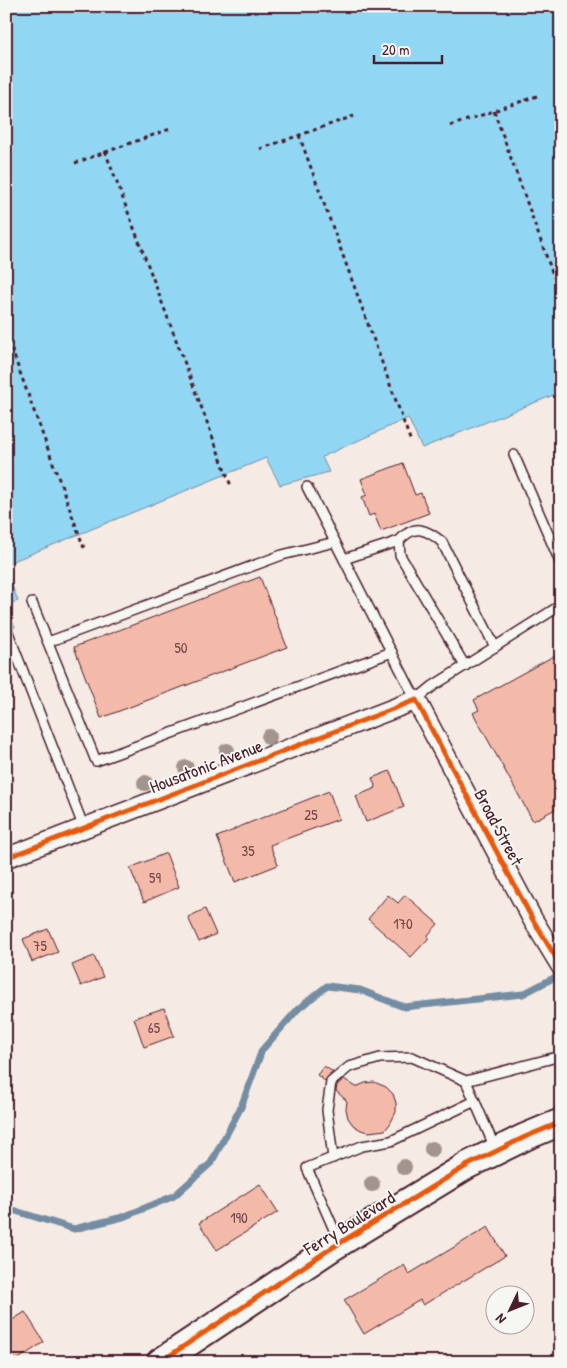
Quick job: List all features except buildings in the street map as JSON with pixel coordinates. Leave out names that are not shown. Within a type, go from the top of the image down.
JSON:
[{"type":"main road","name":"Ferry Boulevard","points":[[160,1362],[340,1244],[468,1165],[561,1122]]},
{"type":"street","name":"Housatonic Avenue","points":[[6,858],[416,700]]},
{"type":"street","name":"Broad Street","points":[[416,700],[533,920],[561,966]]},
{"type":"lane","points":[[514,455],[561,564]]},
{"type":"lane","points":[[307,487],[416,700],[433,686],[561,605]]},
{"type":"lane","points":[[344,559],[399,541],[406,533],[419,529],[432,534],[442,542],[495,647]]},
{"type":"lane","points":[[399,541],[400,555],[465,666]]},
{"type":"lane","points":[[48,642],[282,555],[335,542]]},
{"type":"lane","points":[[32,603],[96,761],[392,652]]},
{"type":"lane","points":[[7,630],[84,828]]},
{"type":"lane","points":[[333,1158],[326,1110],[331,1082],[349,1067],[380,1058],[412,1057],[466,1081],[553,1058]]},
{"type":"lane","points":[[466,1081],[496,1151]]},
{"type":"lane","points":[[340,1244],[307,1168],[362,1146],[391,1141],[474,1101]]},
{"type":"path","points":[[450,126],[538,96]]},
{"type":"path","points":[[494,111],[561,297]]},
{"type":"path","points":[[260,149],[354,116]]},
{"type":"path","points":[[76,163],[170,129]]},
{"type":"path","points":[[299,135],[411,442]]},
{"type":"path","points":[[105,151],[231,486]]},
{"type":"path","points":[[6,334],[84,548]]},
{"type":"water","points":[[6,6],[561,6],[561,392],[422,448],[408,418],[322,457],[329,472],[280,485],[266,458],[6,564]]},
{"type":"water","points":[[6,570],[18,601],[6,605]]},
{"type":"water","points":[[6,605],[15,627],[6,631]]},
{"type":"waterway","points":[[6,1208],[74,1229],[123,1217],[174,1196],[211,1163],[241,1107],[262,1050],[298,1009],[327,986],[360,990],[404,1007],[523,994],[561,974]]},
{"type":"cycle path","points":[[6,858],[416,700],[533,920],[561,966]]},
{"type":"cycle path","points":[[160,1362],[330,1249],[468,1165],[561,1122]]}]
